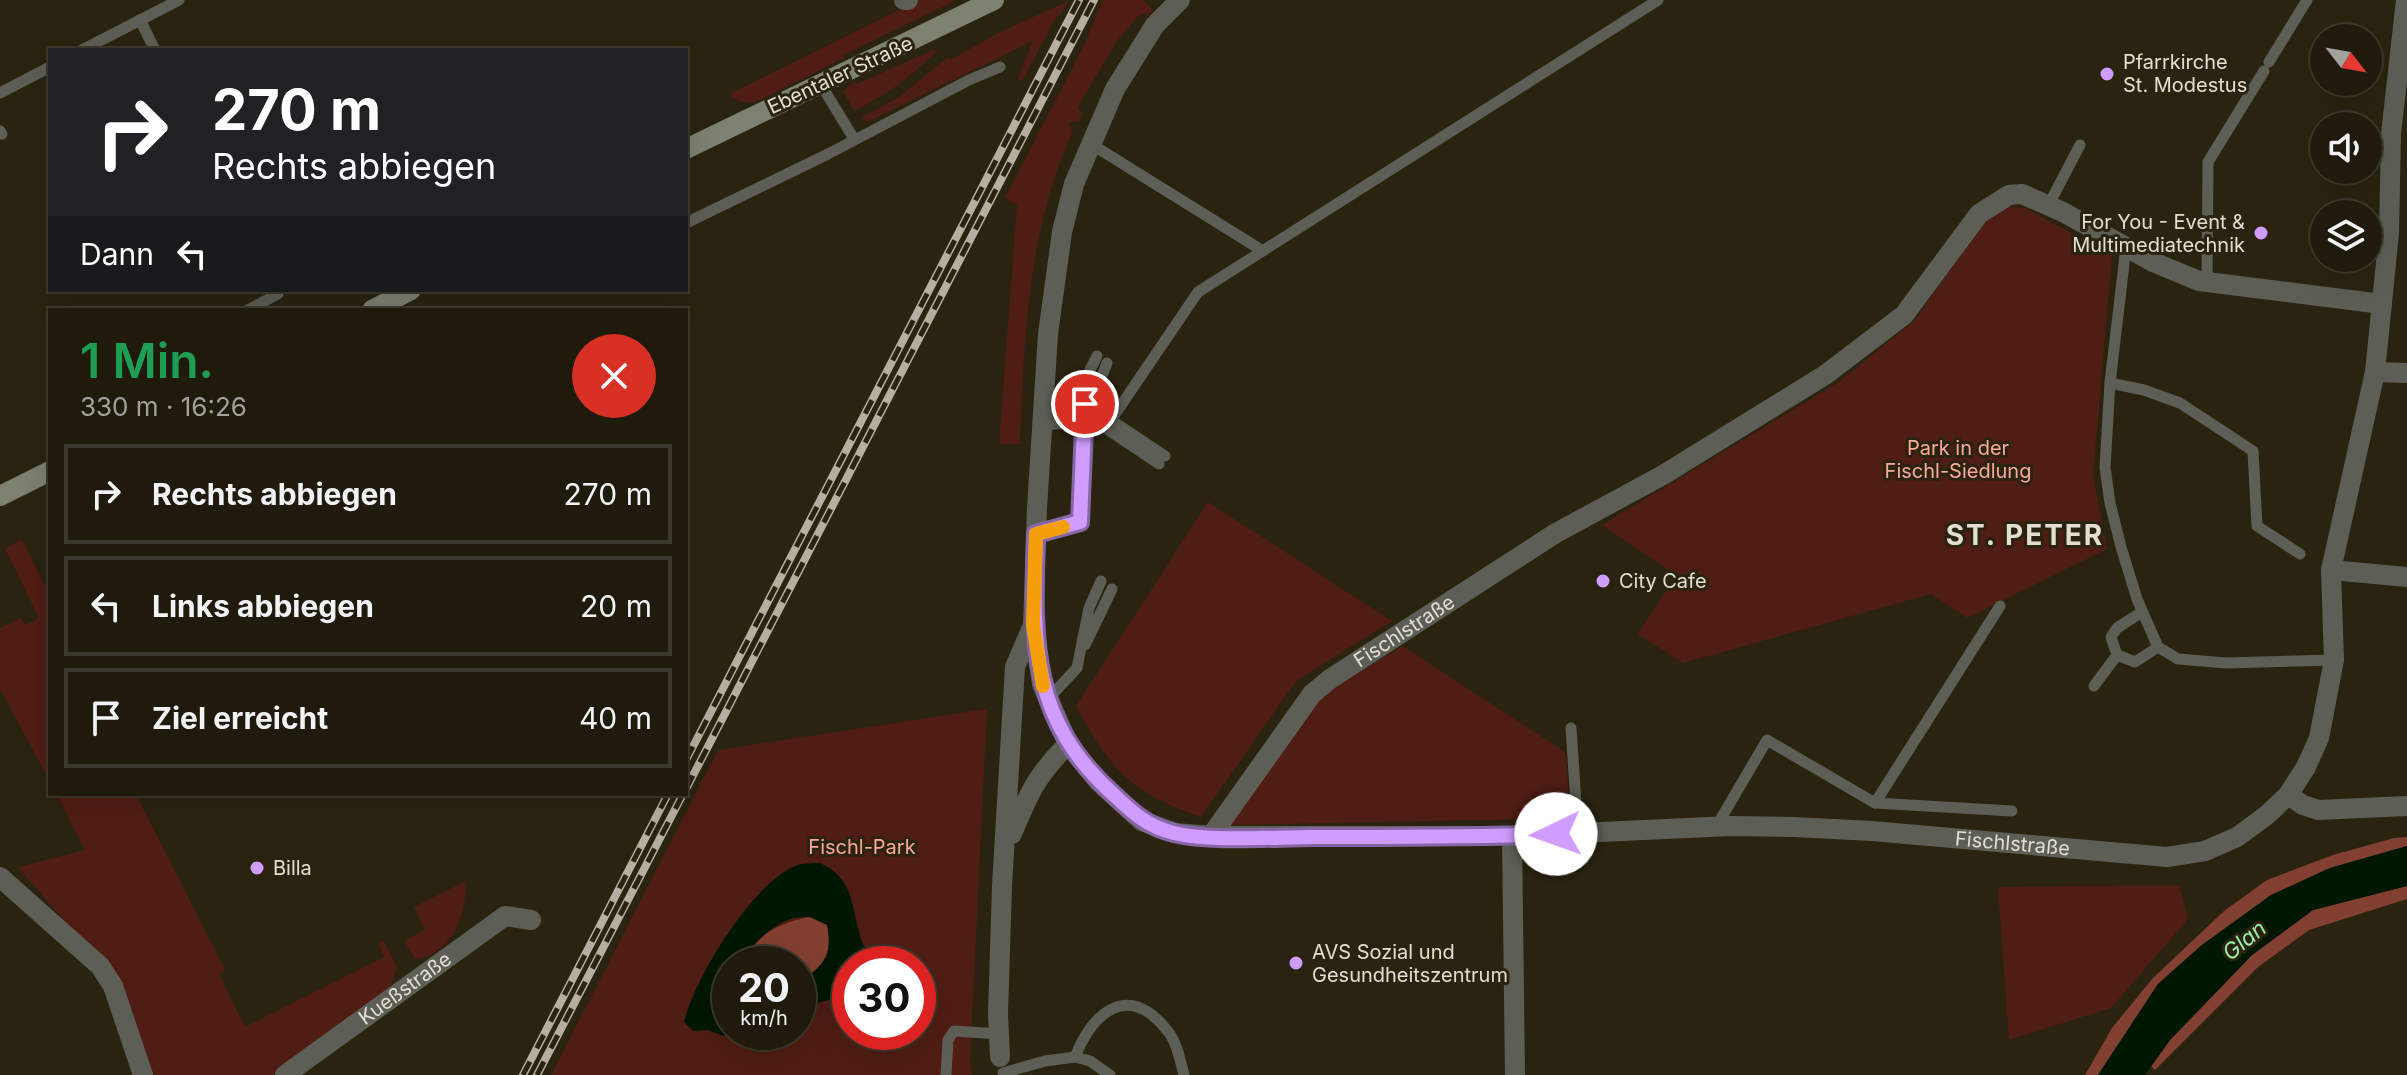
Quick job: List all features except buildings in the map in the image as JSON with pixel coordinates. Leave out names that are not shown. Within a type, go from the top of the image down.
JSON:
[{"type":"main road","name":"Ebentaler Straße","points":[[688,148],[994,0]]},
{"type":"main road","points":[[376,308],[407,292]]},
{"type":"main road","points":[[0,496],[48,472]]},
{"type":"street","name":"Fischlstraße","points":[[1180,0],[1155,25],[1115,89],[1074,184],[1062,232],[1048,334],[1036,534],[1033,625],[1042,684],[1068,744],[1098,781],[1142,821],[1175,833],[1211,836],[1512,836],[1716,827],[1794,827],[2167,857],[2205,851],[2237,837],[2267,815],[2288,795],[2306,767],[2319,738],[2334,660],[2331,570],[2375,372],[2399,134],[2406,0]]},
{"type":"street","name":"Fischlstraße","points":[[1211,836],[1312,694],[1330,679],[1556,533],[1663,475],[1825,375],[1904,315],[1979,214],[1997,200],[2022,194],[2153,262],[2207,282],[2382,304]]},
{"type":"street","points":[[2375,372],[2407,373]]},
{"type":"street","points":[[2331,570],[2407,577]]},
{"type":"street","points":[[1002,1065],[999,1034],[1002,886],[1015,667],[1033,625]]},
{"type":"street","points":[[1006,849],[1033,785],[1046,765],[1068,744]]},
{"type":"street","points":[[2288,795],[2318,810],[2407,806]]},
{"type":"street","points":[[1512,836],[1515,1075]]},
{"type":"street","points":[[0,876],[100,966],[113,986],[143,1075]]},
{"type":"street","name":"Kueßstraße","points":[[285,1075],[505,916],[531,920]]},
{"type":"lane","points":[[86,48],[179,0]]},
{"type":"lane","points":[[1111,420],[1198,292],[1658,0]]},
{"type":"lane","points":[[2207,282],[2208,162],[2307,0]]},
{"type":"lane","points":[[140,20],[154,48]]},
{"type":"lane","points":[[688,222],[1000,67]]},
{"type":"lane","points":[[0,93],[48,68]]},
{"type":"lane","points":[[820,83],[854,139]]},
{"type":"lane","points":[[1091,144],[1263,251]]},
{"type":"lane","points":[[2048,206],[2080,145]]},
{"type":"lane","points":[[2126,247],[2110,383],[2105,467],[2121,547],[2142,612],[2158,647],[2178,659],[2226,663],[2334,660]]},
{"type":"lane","points":[[252,308],[277,292]]},
{"type":"lane","points":[[1036,534],[1080,522],[1089,422],[1090,370],[1102,360]]},
{"type":"lane","points":[[2110,383],[2144,390],[2180,403],[2253,451],[2257,526],[2300,554]]},
{"type":"lane","points":[[1042,425],[1111,420],[1162,460],[1089,422]]},
{"type":"lane","points":[[1048,699],[1077,668],[1089,608],[1101,581]]},
{"type":"lane","points":[[1081,652],[1112,589]]},
{"type":"lane","points":[[1875,803],[2000,606]]},
{"type":"lane","points":[[2117,655],[2111,637],[2117,628],[2142,612]]},
{"type":"lane","points":[[2117,655],[2135,662],[2158,647]]},
{"type":"lane","points":[[2094,686],[2117,655]]},
{"type":"lane","points":[[1571,728],[1578,833]]},
{"type":"lane","points":[[1716,827],[1767,740],[1875,803],[2012,811]]},
{"type":"lane","points":[[1075,1057],[1084,1035],[1096,1019],[1110,1009],[1125,1005],[1141,1009],[1168,1030],[1184,1075]]},
{"type":"lane","points":[[946,1075],[948,1040],[954,1031],[999,1034]]},
{"type":"lane","points":[[1002,1065],[1075,1057],[1090,1061],[1110,1075]]},
{"type":"green space","points":[[919,0],[957,0],[843,55],[844,58],[760,100],[744,102],[730,94]]},
{"type":"green space","points":[[1103,0],[1142,0],[1154,10],[1149,15],[1141,13],[1116,42],[1078,107],[1082,114],[1079,121],[1070,122],[1073,131],[1046,206],[1031,284],[1020,444],[999,444],[1017,205],[1005,198],[1085,43]]},
{"type":"green space","points":[[1068,1],[1056,17],[1022,82],[1018,78],[1033,41],[867,122],[861,118],[899,97],[948,57],[950,60],[1000,32]]},
{"type":"green space","points":[[935,49],[936,52],[908,77],[854,111],[843,91],[855,81],[857,84]]},
{"type":"green space","name":"Park in der Fischl-Siedlung","points":[[2007,207],[2025,208],[2112,255],[2093,475],[2107,549],[1967,618],[1931,594],[1683,663],[1638,634],[1676,575],[1602,525],[1839,382],[1914,321],[1988,217]]},
{"type":"green space","points":[[1208,502],[1392,621],[1296,681],[1201,817],[1157,799],[1125,776],[1100,747],[1076,706]]},
{"type":"green space","points":[[22,539],[48,592],[48,778],[0,689],[0,628],[21,618],[25,625],[39,618],[5,549]]},
{"type":"green space","points":[[1403,646],[1565,752],[1571,818],[1230,825],[1317,697]]},
{"type":"green space","name":"Fischl-Park","points":[[987,709],[970,1059],[972,1075],[551,1075],[718,750]]},
{"type":"green space","points":[[57,796],[137,796],[225,970],[219,974],[245,1027],[384,957],[378,942],[384,941],[397,968],[389,990],[274,1075],[150,1075],[120,986],[18,867],[85,850]]},
{"type":"green space","points":[[466,881],[464,907],[455,931],[439,950],[415,959],[404,941],[425,930],[414,907]]},
{"type":"green space","points":[[2179,885],[2188,919],[2111,1008],[2009,1040],[1998,887]]},
{"type":"shaded area","points":[[2407,837],[2407,846],[2330,868],[2271,895],[2202,945],[2158,984],[2098,1075],[2085,1075],[2112,1028],[2153,978],[2224,911],[2267,880],[2333,855]]},
{"type":"shaded area","points":[[2407,886],[2407,899],[2309,930],[2258,967],[2155,1070],[2151,1066],[2170,1040],[2252,955],[2313,910]]},
{"type":"shaded area","points":[[809,917],[828,925],[829,946],[824,960],[816,969],[816,946],[753,946],[769,932]]},
{"type":"water","name":"Glan","points":[[2407,846],[2407,886],[2313,910],[2252,955],[2170,1040],[2145,1075],[2098,1075],[2158,984],[2202,945],[2271,895],[2330,868]]},
{"type":"water","points":[[820,863],[841,879],[852,900],[864,946],[832,946],[832,999],[816,1004],[816,969],[824,960],[829,945],[827,925],[813,918],[799,917],[778,925],[754,946],[720,946],[761,892],[778,876],[795,866]]},
{"type":"water","points":[[712,960],[712,1032],[693,1031],[684,1022]]},
{"type":"railway","points":[[688,756],[1079,0]]},
{"type":"railway","points":[[688,785],[1094,0]]},
{"type":"railway","points":[[523,1075],[667,796]]},
{"type":"railway","points":[[537,1075],[682,796]]},
{"type":"slow traffic","points":[[1043,686],[1033,625],[1036,534],[1063,527]]},
{"type":"place","name":"Pfarrkirche St. Modestus","points":[[2107,74]]},
{"type":"place","name":"For You - Event & Multimediatechnik","points":[[2261,233]]},
{"type":"place","name":"City Cafe","points":[[1603,581]]},
{"type":"place","name":"Billa","points":[[257,868]]},
{"type":"place","name":"AVS Sozial und Gesundheitszentrum","points":[[1296,963]]},
{"type":"district","name":"ST. PETER","points":[[2025,535]]},
{"type":"route","points":[[1085,404],[1080,522],[1036,534],[1033,625],[1042,684],[1068,744],[1098,781],[1142,821],[1175,833],[1333,837],[1556,834]]}]
